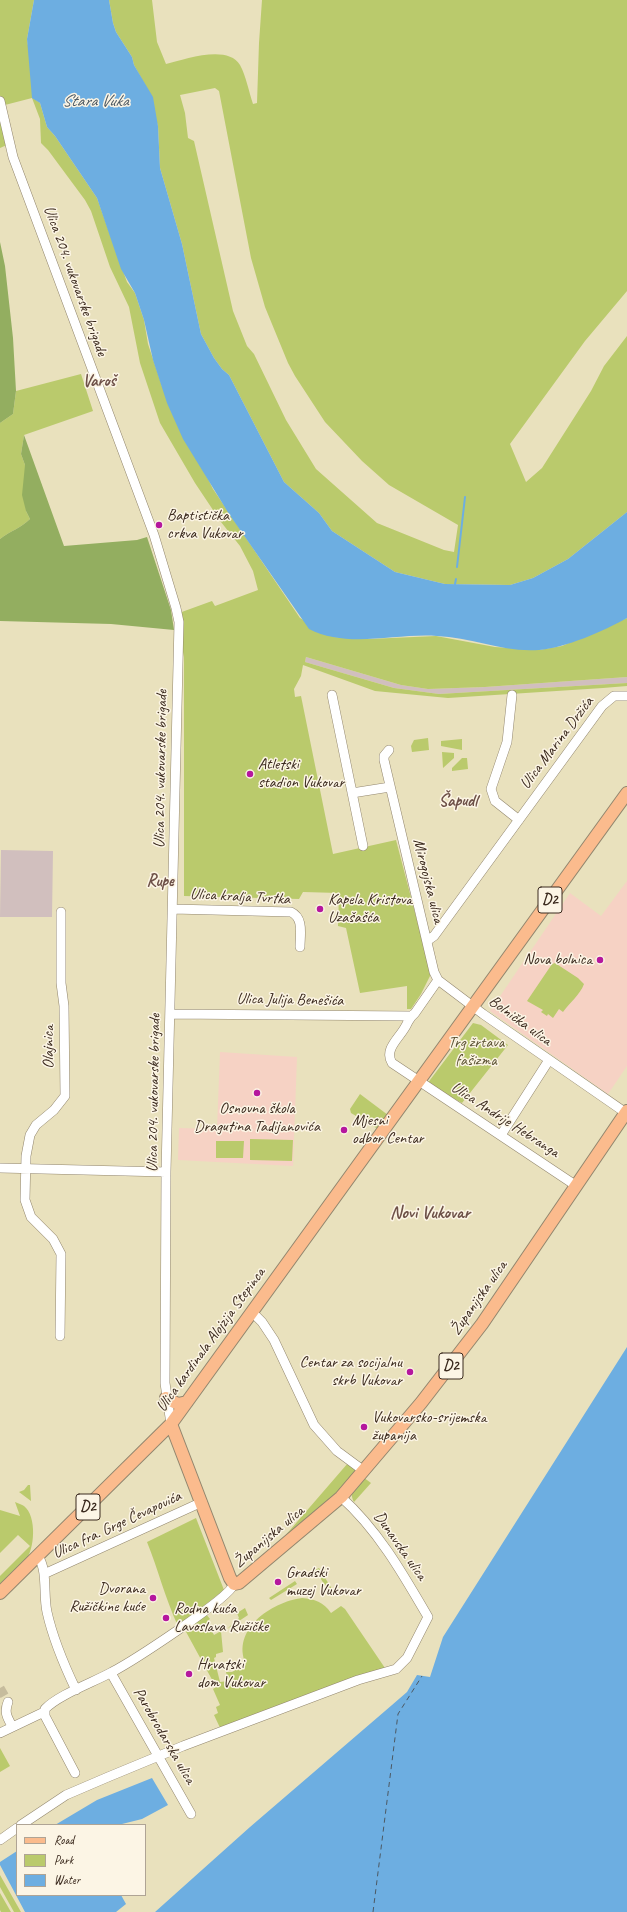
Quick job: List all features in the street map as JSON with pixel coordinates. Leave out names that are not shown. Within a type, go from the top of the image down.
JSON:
[{"type":"main road","name":"D2","points":[[418,1081],[627,793]]},
{"type":"main road","name":"Ulica kardinala Alojzija Stepinca","points":[[0,1593],[171,1424],[418,1081]]},
{"type":"main road","name":"Županijska ulica","points":[[234,1584],[240,1582],[341,1497],[364,1471],[457,1358],[626,1112]]},
{"type":"main road","points":[[166,1398],[178,1404],[187,1402]]},
{"type":"main road","points":[[171,1424],[230,1578],[234,1584]]},
{"type":"street","name":"Ulica 204. vukovarske brigade","points":[[0,101],[9,144],[154,535],[176,608],[179,626],[171,1014],[166,1172],[166,1398],[171,1424]]},
{"type":"street","name":"Ulica Marina Držića","points":[[512,695],[510,728],[507,742],[491,789],[495,801],[518,820]]},
{"type":"street","points":[[332,696],[362,846]]},
{"type":"street","name":"Ulica Marina Držića","points":[[427,941],[434,936],[602,706],[614,696],[627,696]]},
{"type":"street","name":"Mirogojska ulica","points":[[389,750],[384,756],[384,760],[427,941],[438,980]]},
{"type":"street","points":[[352,794],[390,787]]},
{"type":"street","name":"Ulica kralja Tvrtka","points":[[172,909],[291,912],[296,914],[300,919],[300,947]]},
{"type":"street","name":"Olajnica","points":[[60,1336],[62,1254],[53,1239],[38,1226],[26,1209],[25,1169],[27,1144],[30,1135],[36,1125],[54,1110],[65,1096],[64,1006],[61,983],[61,912]]},
{"type":"street","points":[[418,1081],[392,1063],[389,1056],[391,1048],[405,1027],[410,1016],[415,1013],[438,980],[472,1006]]},
{"type":"street","name":"Bolnička ulica","points":[[472,1006],[626,1112]]},
{"type":"street","name":"Ulica Julija Benešića","points":[[171,1014],[410,1016]]},
{"type":"street","name":"Bolnička ulica","points":[[501,1135],[549,1060]]},
{"type":"street","name":"Ulica Andrije Hebranga","points":[[418,1081],[575,1185]]},
{"type":"street","points":[[0,1168],[166,1172]]},
{"type":"street","points":[[252,1312],[262,1322],[274,1340],[314,1426],[337,1451],[364,1471]]},
{"type":"street","name":"Dunavska ulica","points":[[159,1757],[358,1680],[396,1669],[407,1658],[428,1617],[369,1525],[341,1497]]},
{"type":"street","name":"Ulica fra. Grge Čevapovića","points":[[44,1574],[202,1502]]},
{"type":"street","points":[[38,1556],[42,1562],[44,1574],[44,1596],[57,1647],[76,1690]]},
{"type":"street","points":[[0,1733],[44,1712],[47,1706],[111,1673],[201,1614],[230,1590],[234,1584]]},
{"type":"street","name":"Parobrodarska ulica","points":[[111,1673],[191,1814]]},
{"type":"street","points":[[8,1702],[5,1709],[12,1726]]},
{"type":"street","points":[[44,1712],[75,1773]]},
{"type":"street","points":[[22,1824],[66,1795],[159,1757]]},
{"type":"street","points":[[0,1840],[16,1829]]},
{"type":"shaded area","points":[[306,657],[401,685],[428,689],[485,687],[627,677],[627,683],[439,694],[394,688],[305,662]]},
{"type":"shaded area","points":[[1,850],[53,851],[52,917],[0,917]]},
{"type":"shaded area","points":[[627,881],[627,1066],[608,1094],[490,1011],[570,893],[601,916]]},
{"type":"shaded area","name":"Osnovna škola Dragutina Tadijanovića","points":[[220,1052],[297,1057],[293,1166],[178,1160],[179,1128],[217,1129]]},
{"type":"green space","points":[[0,0],[34,0],[27,39],[36,100],[40,103],[47,127],[55,136],[97,198],[127,282],[135,293],[144,320],[148,344],[162,386],[213,489],[300,618],[334,637],[369,639],[436,636],[495,647],[539,650],[562,646],[627,618],[627,677],[485,687],[428,689],[401,685],[306,657],[305,662],[394,688],[439,694],[627,683],[627,686],[448,698],[375,691],[303,665],[301,676],[294,689],[295,697],[301,696],[333,854],[396,840],[431,974],[421,994],[411,1009],[407,1009],[407,986],[360,993],[346,928],[338,926],[339,893],[303,892],[299,899],[184,896],[184,657],[181,642],[179,613],[212,601],[215,606],[258,590],[253,571],[240,546],[221,522],[195,483],[160,423],[140,363],[129,307],[110,267],[91,211],[85,200],[48,150],[41,143],[40,119],[32,98],[1,106],[9,144],[0,148]]},
{"type":"green space","points":[[109,0],[152,0],[157,42],[166,64],[206,55],[226,55],[234,59],[240,65],[246,79],[253,104],[257,103],[262,0],[627,0],[627,291],[585,341],[510,444],[526,482],[542,468],[591,391],[604,366],[627,336],[627,512],[568,559],[533,578],[510,585],[445,584],[395,572],[332,531],[319,513],[284,482],[229,375],[222,369],[214,358],[201,334],[182,244],[160,168],[158,126],[144,83],[134,65],[132,57],[116,32]],"holes":[[[215,88],[219,91],[251,258],[265,307],[288,363],[325,422],[362,461],[389,485],[458,525],[454,552],[444,550],[377,523],[316,469],[286,420],[254,354],[247,346],[233,311],[194,141],[188,138],[185,113],[180,95]]]},
{"type":"green space","points":[[0,242],[5,266],[13,338],[16,391],[13,414],[0,423]]},
{"type":"green space","points":[[81,374],[93,411],[24,435],[21,454],[25,465],[26,511],[30,519],[0,539],[0,423],[13,414],[16,391]]},
{"type":"green space","points":[[24,435],[64,546],[137,540],[147,537],[171,610],[174,630],[111,624],[0,621],[0,539],[30,519],[26,511],[22,495],[25,465],[21,454]]},
{"type":"green space","points":[[428,738],[429,750],[412,752],[411,746],[414,740]]},
{"type":"green space","points":[[462,739],[462,750],[441,746],[441,741]]},
{"type":"green space","points":[[442,752],[454,753],[454,758],[443,768]]},
{"type":"green space","points":[[462,758],[467,758],[468,769],[452,771],[452,768]]},
{"type":"green space","points":[[555,963],[578,978],[584,984],[563,1012],[559,1009],[553,1018],[548,1014],[547,1016],[541,1012],[543,1010],[527,1001],[552,964]]},
{"type":"green space","name":"Trg žrtava fašizma","points":[[473,1023],[481,1025],[508,1045],[462,1103],[427,1084]]},
{"type":"green space","points":[[360,1094],[388,1115],[378,1129],[351,1113],[350,1109]]},
{"type":"green space","points":[[250,1139],[293,1140],[292,1161],[250,1160]]},
{"type":"green space","points":[[216,1141],[244,1141],[243,1158],[216,1158]]},
{"type":"green space","points":[[348,1463],[355,1469],[356,1475],[337,1497],[284,1537]]},
{"type":"green space","points":[[363,1477],[371,1483],[354,1502],[352,1498],[352,1491]]},
{"type":"green space","points":[[28,1485],[30,1485],[31,1501],[19,1492],[24,1490]]},
{"type":"green space","points":[[15,1502],[24,1506],[31,1517],[33,1525],[33,1541],[25,1561],[0,1584],[0,1576],[30,1546],[18,1535],[0,1553],[0,1510],[20,1516]]},
{"type":"green space","points":[[196,1518],[224,1590],[178,1626],[147,1542]]},
{"type":"green space","points":[[319,1568],[335,1594],[332,1596],[315,1570]]},
{"type":"green space","points":[[295,1581],[297,1584],[271,1600],[269,1598]]},
{"type":"green space","points":[[302,1598],[311,1599],[318,1602],[325,1606],[331,1613],[341,1606],[345,1609],[387,1671],[222,1732],[214,1715],[218,1713],[216,1707],[220,1705],[213,1689],[216,1687],[185,1630],[206,1614],[210,1619],[207,1621],[214,1635],[221,1631],[223,1652],[216,1654],[216,1657],[214,1658],[220,1682],[228,1681],[226,1672],[232,1672],[246,1664],[243,1652],[244,1640],[249,1629],[257,1620],[278,1605]]},
{"type":"green space","points":[[245,1608],[248,1615],[227,1629],[239,1618],[237,1613]]},
{"type":"green space","points":[[0,1748],[10,1766],[0,1772]]},
{"type":"green space","points":[[0,1875],[21,1912],[14,1912],[0,1887]]},
{"type":"green space","points":[[0,1893],[11,1912],[1,1912]]},
{"type":"water","name":"Stara Vuka","points":[[34,0],[109,0],[116,32],[132,57],[134,65],[153,97],[158,126],[160,168],[182,244],[201,334],[214,358],[222,369],[229,375],[284,482],[319,513],[332,531],[395,572],[445,584],[510,585],[533,578],[568,559],[627,512],[627,618],[584,638],[549,649],[539,650],[513,649],[463,639],[437,636],[372,639],[339,638],[324,635],[309,629],[229,514],[183,439],[167,403],[153,360],[144,320],[135,293],[121,269],[97,198],[55,136],[47,127],[40,103],[32,98],[27,39]]},
{"type":"water","points":[[627,1347],[627,1912],[155,1912],[250,1827],[407,1692],[417,1675],[430,1677],[443,1637]]},
{"type":"water","points":[[152,1778],[168,1805],[142,1819],[122,1824],[57,1824],[97,1800]]},
{"type":"water","points":[[16,1852],[16,1895],[0,1865],[0,1862]]},
{"type":"water","points":[[16,1896],[122,1896],[126,1904],[116,1912],[25,1912]]},
{"type":"waterway","points":[[457,567],[465,497]]},
{"type":"waterway","points":[[455,584],[456,579]]},
{"type":"ferry route","points":[[373,1912],[398,1714],[422,1676]]},
{"type":"tunnel","points":[[0,1688],[8,1702]]},
{"type":"place","name":"Baptistička crkva Vukovar","points":[[159,525]]},
{"type":"place","name":"Atletski stadion Vukovar","points":[[250,774]]},
{"type":"place","name":"Kapela Kristova Uzašašća","points":[[320,909]]},
{"type":"place","name":"Nova bolnica","points":[[600,960]]},
{"type":"place","name":"Osnovna škola Dragutina Tadijanovića","points":[[257,1093]]},
{"type":"place","name":"Mjesni odbor Centar","points":[[344,1130]]},
{"type":"place","name":"Centar za socijalnu skrb Vukovar","points":[[410,1372]]},
{"type":"place","name":"Vukovarsko-srijemska županija","points":[[364,1427]]},
{"type":"place","name":"Gradski muzej Vukovar","points":[[278,1582]]},
{"type":"place","name":"Dvorana Ružičkine kuće","points":[[153,1598]]},
{"type":"place","name":"Rodna kuća Lavoslava Ružičke","points":[[166,1618]]},
{"type":"place","name":"Hrvatski dom Vukovar","points":[[189,1674]]},
{"type":"district","name":"Varoš","points":[[99,382]]},
{"type":"district","name":"Šapudl","points":[[458,802]]},
{"type":"district","name":"Rupe","points":[[160,882]]},
{"type":"district","name":"Novi Vukovar","points":[[430,1213]]}]
